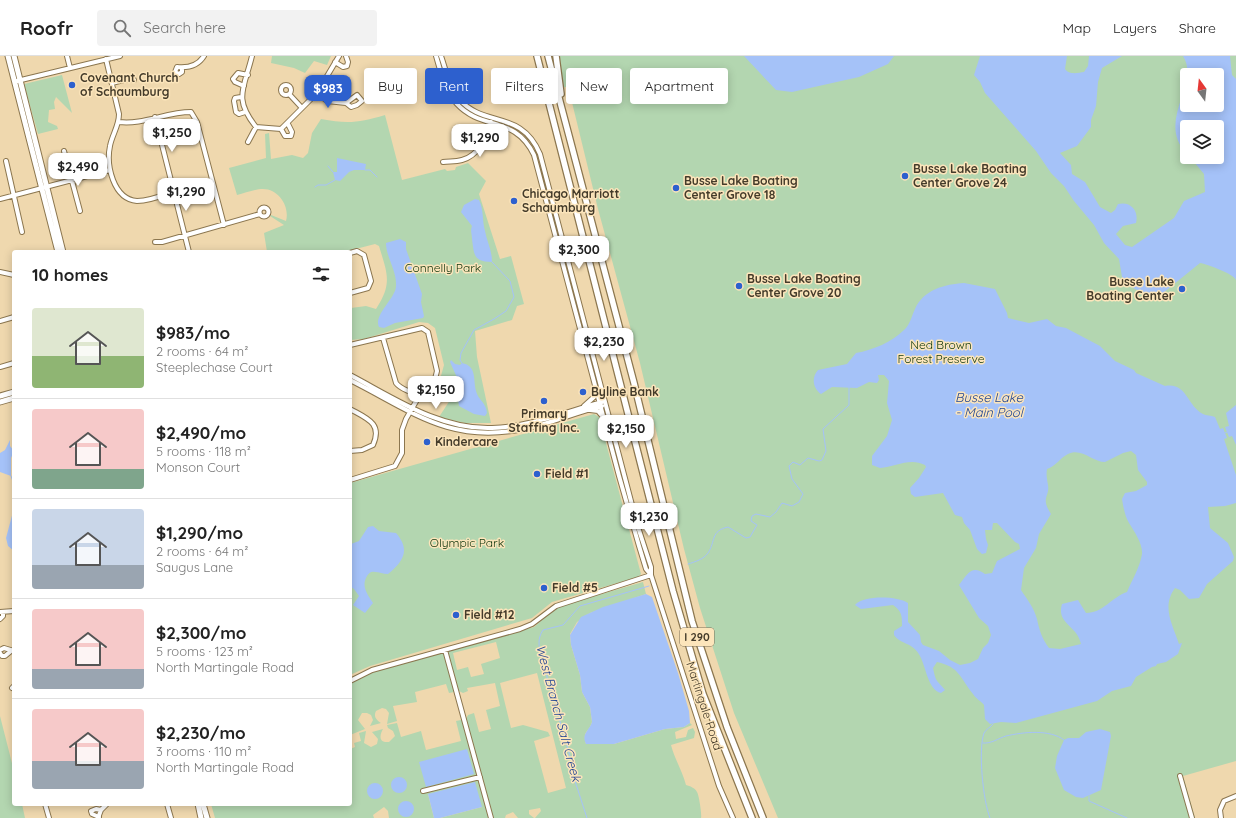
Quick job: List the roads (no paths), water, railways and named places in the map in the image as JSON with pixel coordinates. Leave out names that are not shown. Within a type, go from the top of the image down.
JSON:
[{"type":"highway","name":"I 290","points":[[537,56],[673,591],[703,694],[752,818]]},
{"type":"highway","name":"I 290","points":[[548,56],[635,388],[692,622],[729,734],[763,818]]},
{"type":"highway","points":[[556,56],[564,114]]},
{"type":"main road","points":[[8,56],[18,81]]},
{"type":"main road","points":[[14,56],[18,81],[58,250]]},
{"type":"main road","points":[[44,187],[62,250]]},
{"type":"main road","points":[[0,396],[12,393]]},
{"type":"main road","points":[[0,402],[12,399]]},
{"type":"main road","points":[[199,806],[202,818]]},
{"type":"main road","points":[[204,806],[207,818]]},
{"type":"street","points":[[67,56],[70,68]]},
{"type":"street","points":[[18,81],[120,56]]},
{"type":"street","points":[[182,69],[197,64],[204,56]]},
{"type":"street","points":[[252,56],[241,97],[245,112],[256,127],[282,129],[318,93],[339,56]]},
{"type":"street","points":[[335,62],[343,67],[347,66],[348,62],[346,56]]},
{"type":"street","name":"Martingale Road","points":[[436,56],[448,91],[457,104],[469,114],[506,126],[520,134],[528,143],[534,155],[634,531],[646,569],[651,575]]},
{"type":"street","name":"Martingale Road","points":[[441,56],[452,89],[464,104],[477,113],[507,121],[518,127],[529,136],[537,148],[637,524],[651,567],[651,575],[719,786],[734,818]]},
{"type":"street","points":[[106,59],[119,114],[119,122],[110,145],[110,170],[119,192],[136,201],[173,192]]},
{"type":"street","points":[[244,86],[235,82],[233,79],[238,73],[248,75]]},
{"type":"street","points":[[112,83],[127,79],[134,80]]},
{"type":"street","points":[[318,93],[328,101],[346,103]]},
{"type":"street","points":[[290,96],[302,108]]},
{"type":"street","points":[[241,97],[235,98],[234,101],[236,112],[239,114],[245,112]]},
{"type":"street","points":[[119,122],[129,124],[179,111],[190,112],[197,122],[224,225]]},
{"type":"street","points":[[155,118],[188,250]]},
{"type":"street","points":[[443,162],[460,161],[469,158],[484,142],[491,122]]},
{"type":"street","points":[[282,129],[285,136],[291,136],[292,132],[288,124]]},
{"type":"street","points":[[248,142],[256,127]]},
{"type":"street","points":[[64,151],[80,211]]},
{"type":"street","points":[[6,161],[22,232]]},
{"type":"street","points":[[0,199],[110,170]]},
{"type":"street","points":[[155,242],[162,242],[260,214]]},
{"type":"street","points":[[352,252],[357,251],[364,255],[371,281],[368,288],[352,292]]},
{"type":"street","points":[[0,272],[12,275]]},
{"type":"street","points":[[0,320],[12,317]]},
{"type":"street","points":[[352,345],[422,328],[426,329],[437,371],[430,386],[418,398],[409,412],[402,430],[402,453],[395,466],[352,479]]},
{"type":"street","points":[[383,338],[396,383],[400,388],[414,393],[418,398]]},
{"type":"street","points":[[0,367],[12,364]]},
{"type":"street","points":[[352,376],[412,407],[448,423],[483,428],[523,424],[581,408],[606,403]]},
{"type":"street","points":[[352,381],[409,412],[444,427],[484,433],[525,429],[601,404]]},
{"type":"street","points":[[430,386],[447,397]]},
{"type":"street","points":[[581,408],[594,397],[597,390]]},
{"type":"street","points":[[588,409],[598,412],[604,418]]},
{"type":"street","points":[[352,410],[374,425],[377,433],[373,445],[362,450],[352,451]]},
{"type":"street","points":[[352,680],[372,670],[520,629],[532,624],[556,606],[651,575]]},
{"type":"street","points":[[0,619],[3,616],[2,612],[12,611]]},
{"type":"street","points":[[12,651],[4,648],[0,651],[2,656],[5,656],[12,652]]},
{"type":"street","points":[[445,650],[491,818]]},
{"type":"street","points":[[1180,776],[1192,818]]},
{"type":"street","points":[[423,792],[480,777]]},
{"type":"street","points":[[1221,818],[1220,810],[1224,801],[1236,796]]},
{"type":"street","points":[[46,806],[49,818]]},
{"type":"street","points":[[101,810],[96,808],[91,811],[92,814],[98,818],[101,810],[105,806]]},
{"type":"street","points":[[168,806],[171,818]]},
{"type":"water","points":[[744,56],[894,56],[888,64],[859,77],[792,92],[776,90]]},
{"type":"water","points":[[980,56],[1067,56],[1065,69],[1074,73],[1084,72],[1088,66],[1089,56],[1122,56],[1102,68],[1098,82],[1096,106],[1091,120],[1091,127],[1077,146],[1060,153],[1071,165],[1072,174],[1085,182],[1100,207],[1111,213],[1115,210],[1118,204],[1127,204],[1133,208],[1137,219],[1136,223],[1123,226],[1116,234],[1125,245],[1132,247],[1174,218],[1184,201],[1205,192],[1204,174],[1196,164],[1224,164],[1224,120],[1180,120],[1180,144],[1175,129],[1176,116],[1180,103],[1180,112],[1224,112],[1224,68],[1187,68],[1183,56],[1230,56],[1232,75],[1236,79],[1236,280],[1226,272],[1200,263],[1163,293],[1146,294],[1133,288],[1122,277],[1119,259],[1104,243],[1094,225],[1074,201],[1064,186],[1051,173],[1036,151],[985,93],[980,82],[974,75]]},
{"type":"water","points":[[337,158],[366,164],[365,170],[354,170],[349,172],[340,181],[335,180],[333,172],[337,172]]},
{"type":"water","points":[[475,199],[479,200],[482,208],[484,227],[492,262],[481,261],[474,253],[471,231],[472,226],[461,212],[464,205]]},
{"type":"water","points":[[400,239],[406,242],[406,249],[422,294],[421,302],[424,316],[423,318],[395,323],[384,328],[379,327],[379,317],[395,291],[396,286],[395,275],[386,248],[386,243]]},
{"type":"water","name":"Busse Lake - Main Pool","points":[[964,283],[995,289],[1008,318],[1029,323],[1047,319],[1056,326],[1066,328],[1100,346],[1115,361],[1134,370],[1136,373],[1165,386],[1178,388],[1193,406],[1204,415],[1215,417],[1220,429],[1223,428],[1227,438],[1224,439],[1236,475],[1236,503],[1225,506],[1208,507],[1210,528],[1228,543],[1234,557],[1233,561],[1207,584],[1199,598],[1189,599],[1180,590],[1175,588],[1171,595],[1169,609],[1171,623],[1179,644],[1182,643],[1178,654],[1166,662],[1157,664],[1136,677],[1131,686],[1112,691],[1097,701],[1016,723],[1001,722],[990,724],[985,719],[984,705],[974,696],[959,674],[945,664],[937,662],[933,668],[937,681],[945,690],[941,693],[933,688],[917,651],[911,646],[900,641],[894,635],[894,631],[902,626],[902,617],[896,607],[893,605],[861,609],[855,605],[866,599],[873,598],[896,599],[908,603],[908,622],[920,635],[923,645],[939,651],[950,660],[960,665],[970,663],[978,659],[991,635],[988,626],[979,618],[959,585],[967,574],[973,570],[980,571],[985,574],[992,573],[997,561],[1020,549],[1019,544],[1015,542],[997,523],[993,523],[992,530],[985,530],[988,545],[986,553],[982,554],[977,549],[970,530],[964,523],[962,517],[955,515],[943,493],[915,497],[911,494],[910,488],[919,478],[926,467],[925,465],[908,462],[880,468],[872,465],[872,456],[887,436],[892,420],[887,403],[889,381],[884,375],[878,375],[879,380],[877,383],[869,382],[857,388],[832,387],[821,394],[816,389],[814,383],[814,376],[818,370],[847,364],[856,353],[875,348],[894,338],[906,328],[915,309],[923,297],[935,289]],"holes":[[[1131,451],[1136,455],[1138,470],[1147,482],[1147,485],[1136,491],[1125,493],[1122,499],[1126,518],[1138,538],[1142,550],[1140,564],[1136,573],[1127,592],[1102,608],[1086,613],[1078,600],[1062,604],[1062,616],[1076,633],[1081,644],[1060,649],[1049,648],[1041,634],[1034,611],[1021,590],[1024,568],[1036,548],[1039,534],[1051,514],[1046,504],[1048,489],[1047,469],[1073,452],[1082,453],[1096,460],[1105,462],[1123,453]]]},
{"type":"water","points":[[451,360],[455,364],[460,365],[462,363],[467,365],[472,370],[478,397],[486,409],[487,413],[485,416],[474,414],[459,406],[457,394],[459,382],[450,362]]},
{"type":"water","points":[[1236,405],[1236,445],[1232,436],[1229,437],[1225,427],[1229,426],[1226,413]]},
{"type":"water","points":[[10,440],[10,446],[12,448],[11,476],[0,472],[0,453],[5,450]]},
{"type":"water","points":[[12,516],[12,549],[8,546],[6,538]]},
{"type":"water","points":[[373,526],[379,531],[396,533],[401,539],[404,550],[398,565],[388,574],[372,572],[367,576],[365,580],[365,587],[373,603],[365,613],[353,605],[359,596],[352,588],[352,544],[359,541],[368,527]]},
{"type":"water","points":[[646,594],[652,597],[678,673],[689,711],[690,723],[684,727],[665,729],[614,744],[586,744],[584,738],[592,722],[590,707],[582,692],[580,675],[571,645],[570,635],[581,617],[603,607]]},
{"type":"water","points":[[1100,729],[1110,732],[1111,736],[1101,790],[1083,798],[1076,797],[1064,790],[1055,768],[1057,756],[1064,740],[1068,738],[1079,738],[1086,732]]},
{"type":"water","points":[[467,749],[474,774],[426,787],[419,762]]},
{"type":"water","points":[[396,777],[402,777],[407,782],[405,791],[402,793],[396,793],[391,788],[391,782]]},
{"type":"water","points":[[475,782],[482,807],[440,818],[434,818],[428,794]]},
{"type":"water","points":[[375,783],[381,785],[383,791],[381,797],[375,799],[369,797],[367,791],[369,785]]},
{"type":"water","points":[[403,801],[409,801],[414,806],[412,815],[409,817],[403,817],[398,812],[398,806]]},
{"type":"waterway","points":[[328,166],[333,172]]},
{"type":"waterway","points":[[365,170],[370,170],[377,177]]},
{"type":"waterway","points":[[315,187],[318,185],[326,185],[335,180]]},
{"type":"waterway","points":[[462,363],[460,360],[461,353],[474,330],[506,311],[514,297],[510,281],[492,262]]},
{"type":"waterway","name":"West Branch Salt Creek","points":[[688,564],[699,560],[708,553],[718,531],[728,527],[746,538],[750,537],[757,525],[751,521],[752,516],[756,514],[770,517],[776,512],[782,503],[792,506],[799,502],[803,494],[792,479],[789,466],[793,462],[800,465],[808,458],[819,461],[822,460],[826,451],[823,429],[849,405],[849,387]]},
{"type":"waterway","name":"West Branch Salt Creek","points":[[587,818],[575,781],[574,770],[541,656],[539,646],[540,636],[543,630],[563,625],[580,606],[649,586]]},
{"type":"waterway","points":[[990,818],[983,788],[981,751],[984,733],[993,724]]},
{"type":"waterway","points":[[983,743],[992,742],[1006,736],[1020,733],[1036,732],[1051,734],[1064,740]]},
{"type":"waterway","points":[[1089,796],[1089,801],[1127,818]]},
{"type":"place","name":"Covenant Church of Schaumburg","points":[[72,85]]},
{"type":"place","name":"Busse Lake Boating Center Grove 24","points":[[905,176]]},
{"type":"place","name":"Busse Lake Boating Center Grove 18","points":[[676,188]]},
{"type":"place","name":"Chicago Marriott Schaumburg","points":[[514,201]]},
{"type":"place","name":"Busse Lake Boating Center Grove 20","points":[[739,286]]},
{"type":"place","name":"Busse Lake Boating Center","points":[[1182,289]]},
{"type":"place","name":"Byline Bank","points":[[583,392]]},
{"type":"place","name":"Primary Staffing Inc.","points":[[544,401]]},
{"type":"place","name":"Kindercare","points":[[427,442]]},
{"type":"place","name":"Field #1","points":[[537,474]]},
{"type":"place","name":"Field #5","points":[[544,588]]},
{"type":"place","name":"Field #12","points":[[456,615]]},
{"type":"park label","name":"Connelly Park","points":[[443,268]]},
{"type":"park label","name":"Ned Brown Forest Preserve","points":[[941,352]]},
{"type":"park label","name":"Olympic Park","points":[[467,543]]}]
